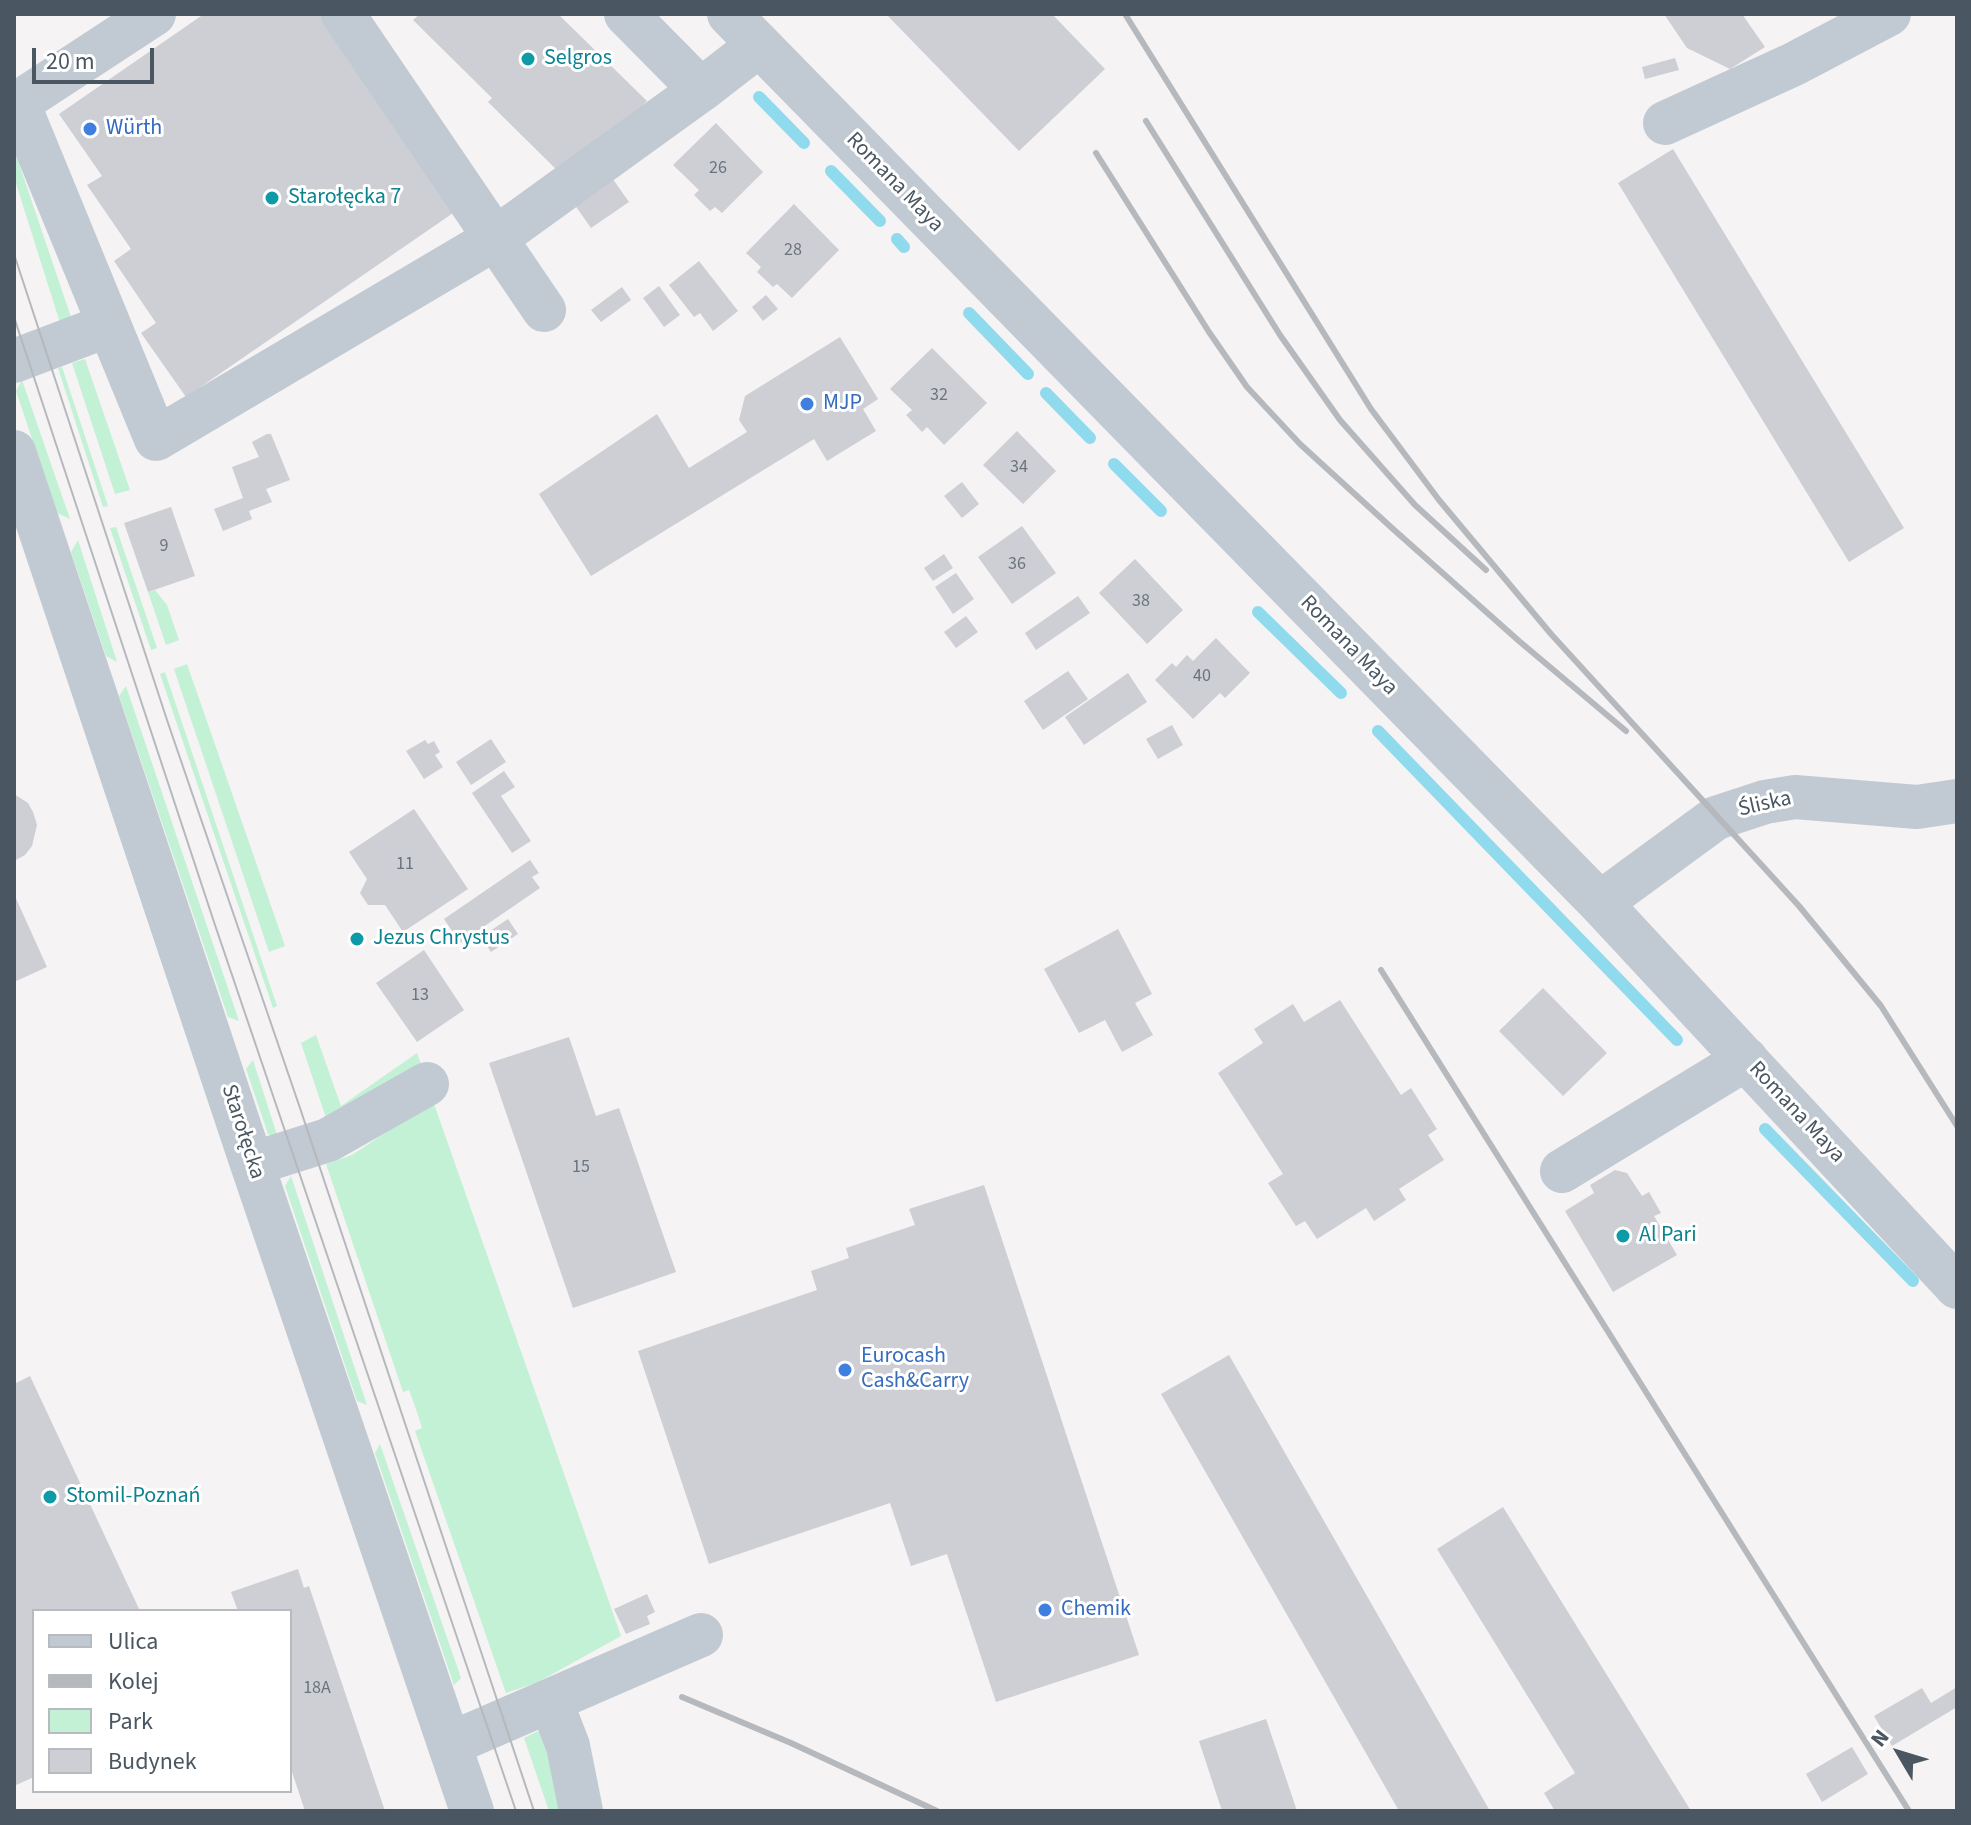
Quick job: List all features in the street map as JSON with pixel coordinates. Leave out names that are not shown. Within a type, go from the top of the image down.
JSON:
[{"type":"street","points":[[154,14],[18,103],[156,439],[496,238],[759,45]]},
{"type":"street","points":[[343,14],[544,310]]},
{"type":"street","points":[[626,14],[701,90]]},
{"type":"street","name":"Romana Maya","points":[[729,14],[1600,903],[1957,1287]]},
{"type":"street","points":[[1665,123],[1794,64],[1889,14]]},
{"type":"street","points":[[14,361],[109,325]]},
{"type":"street","name":"Starołęcka","points":[[14,452],[472,1811]]},
{"type":"street","name":"Śliska","points":[[1600,903],[1716,818],[1765,802],[1795,797],[1917,807],[1957,801]]},
{"type":"street","points":[[1562,1171],[1746,1059]]},
{"type":"street","points":[[252,1164],[328,1140],[427,1084]]},
{"type":"street","points":[[450,1744],[701,1635]]},
{"type":"street","points":[[551,1702],[568,1746],[581,1811]]},
{"type":"green space","points":[[14,149],[73,323],[61,326],[14,177]]},
{"type":"green space","points":[[85,359],[130,490],[115,494],[72,363]]},
{"type":"green space","points":[[62,367],[108,506],[103,507],[58,368]]},
{"type":"green space","points":[[22,380],[70,519],[57,513],[16,391]]},
{"type":"green space","points":[[116,527],[157,648],[151,650],[110,528]]},
{"type":"green space","points":[[78,540],[117,662],[106,656],[71,552]]},
{"type":"green space","points":[[155,590],[167,605],[179,640],[166,645],[148,592]]},
{"type":"green space","points":[[187,664],[285,946],[269,952],[174,669]]},
{"type":"green space","points":[[165,672],[277,1006],[273,1008],[160,674]]},
{"type":"green space","points":[[126,686],[239,1021],[228,1017],[119,696]]},
{"type":"green space","points":[[316,1035],[341,1106],[417,1053],[421,1064],[327,1121],[301,1043]]},
{"type":"green space","points":[[253,1060],[278,1138],[268,1134],[246,1069]]},
{"type":"green space","points":[[433,1101],[621,1636],[538,1682],[506,1693],[415,1431],[422,1428],[416,1409],[409,1390],[403,1392],[326,1164],[352,1155]]},
{"type":"green space","points":[[291,1176],[367,1405],[357,1401],[285,1186]]},
{"type":"green space","points":[[380,1444],[461,1678],[454,1685],[375,1453]]},
{"type":"green space","points":[[547,1727],[571,1811],[549,1811],[524,1738]]},
{"type":"building","name":"Starołęcka 7","points":[[204,14],[321,14],[456,211],[186,397],[141,333],[156,323],[114,261],[131,249],[87,185],[102,176],[59,114]]},
{"type":"building","name":"Selgros","points":[[420,14],[558,14],[647,101],[568,181],[488,102],[492,98],[413,20]]},
{"type":"building","points":[[886,14],[1052,14],[1105,69],[1019,151]]},
{"type":"building","points":[[1664,14],[1742,14],[1765,47],[1730,69],[1687,48]]},
{"type":"building","points":[[1675,58],[1679,70],[1645,79],[1642,67]]},
{"type":"building","points":[[716,123],[763,172],[722,213],[715,207],[710,211],[694,195],[699,190],[673,165]]},
{"type":"building","points":[[1673,149],[1904,528],[1849,562],[1618,183]]},
{"type":"building","points":[[610,175],[629,202],[591,228],[572,201]]},
{"type":"building","points":[[794,204],[839,250],[792,298],[777,284],[773,287],[757,272],[761,267],[746,253]]},
{"type":"building","points":[[699,261],[738,311],[713,331],[700,313],[694,317],[669,285]]},
{"type":"building","points":[[659,286],[680,315],[664,327],[643,298]]},
{"type":"building","points":[[622,287],[631,300],[601,322],[591,310]]},
{"type":"building","points":[[766,295],[778,309],[763,321],[752,307]]},
{"type":"building","points":[[840,337],[878,399],[863,409],[876,431],[827,461],[814,439],[591,576],[539,494],[657,414],[689,468],[747,432],[739,420],[745,396]]},
{"type":"building","points":[[932,348],[987,403],[944,445],[927,427],[922,432],[906,415],[912,410],[890,389]]},
{"type":"building","points":[[1017,431],[1056,471],[1023,504],[983,465]]},
{"type":"building","points":[[271,434],[290,480],[266,489],[272,502],[249,511],[252,519],[223,531],[214,509],[243,498],[232,467],[259,457],[252,442]]},
{"type":"building","points":[[962,482],[979,504],[962,518],[944,496]]},
{"type":"building","points":[[171,507],[195,576],[148,592],[124,523]]},
{"type":"building","points":[[1022,526],[1056,573],[1012,604],[978,557]]},
{"type":"building","points":[[944,554],[953,568],[933,581],[924,568]]},
{"type":"building","points":[[1135,559],[1183,610],[1147,644],[1099,593]]},
{"type":"building","points":[[956,573],[974,599],[953,614],[935,587]]},
{"type":"building","points":[[1078,596],[1090,613],[1036,650],[1025,633]]},
{"type":"building","points":[[966,616],[978,632],[956,648],[944,632]]},
{"type":"building","points":[[1216,638],[1250,673],[1225,698],[1220,693],[1193,719],[1155,680],[1172,663],[1176,667],[1187,655],[1193,661]]},
{"type":"building","points":[[1068,671],[1088,699],[1043,730],[1024,701]]},
{"type":"building","points":[[1128,673],[1147,702],[1084,745],[1065,717]]},
{"type":"building","points":[[1172,725],[1183,745],[1158,759],[1146,739]]},
{"type":"building","points":[[491,739],[506,762],[471,785],[456,762]]},
{"type":"building","points":[[425,740],[428,744],[434,741],[440,752],[435,755],[443,767],[424,779],[406,751]]},
{"type":"building","points":[[504,771],[515,787],[501,796],[531,841],[512,853],[472,793]]},
{"type":"building","points":[[14,794],[28,803],[37,825],[32,846],[25,855],[14,861]]},
{"type":"building","points":[[414,809],[468,889],[403,932],[385,905],[368,905],[360,893],[367,879],[349,852]]},
{"type":"building","points":[[530,860],[539,873],[532,877],[540,888],[460,943],[444,919]]},
{"type":"building","points":[[14,894],[47,967],[14,982]]},
{"type":"building","points":[[508,919],[518,934],[491,952],[481,937]]},
{"type":"building","points":[[1118,929],[1152,994],[1135,1003],[1153,1035],[1122,1052],[1105,1020],[1079,1033],[1044,969]]},
{"type":"building","points":[[424,950],[464,1010],[417,1042],[376,983]]},
{"type":"building","points":[[1543,988],[1607,1053],[1563,1096],[1499,1031]]},
{"type":"building","points":[[1340,1000],[1401,1095],[1411,1088],[1437,1129],[1428,1135],[1444,1160],[1399,1189],[1406,1200],[1374,1221],[1366,1208],[1317,1239],[1305,1221],[1296,1226],[1268,1183],[1283,1174],[1218,1073],[1263,1043],[1254,1029],[1293,1004],[1304,1022]]},
{"type":"building","points":[[569,1037],[596,1116],[619,1108],[676,1272],[573,1308],[489,1063]]},
{"type":"building","name":"Al Pari","points":[[1615,1170],[1627,1173],[1642,1196],[1649,1192],[1661,1213],[1654,1216],[1677,1255],[1613,1292],[1565,1211],[1594,1193],[1590,1185]]},
{"type":"building","name":"Eurocash Cash&Carry","points":[[984,1185],[1139,1655],[996,1702],[947,1554],[911,1566],[890,1503],[709,1564],[638,1351],[817,1290],[811,1271],[849,1258],[846,1248],[915,1225],[909,1209]]},
{"type":"building","points":[[1229,1355],[1490,1811],[1399,1811],[1161,1394]]},
{"type":"building","name":"Stomil-Poznań","points":[[30,1376],[139,1609],[32,1609],[32,1778],[14,1786],[14,1384]]},
{"type":"building","points":[[1503,1507],[1691,1811],[1555,1811],[1544,1793],[1575,1773],[1437,1549]]},
{"type":"building","points":[[298,1569],[304,1588],[309,1586],[385,1811],[305,1811],[292,1772],[292,1609],[237,1609],[231,1592]]},
{"type":"building","points":[[647,1594],[655,1612],[647,1616],[650,1624],[626,1634],[614,1609]]},
{"type":"building","points":[[1957,1687],[1957,1707],[1892,1746],[1874,1716],[1922,1688],[1931,1703]]},
{"type":"building","points":[[1266,1719],[1297,1811],[1222,1811],[1199,1741]]},
{"type":"building","points":[[1852,1747],[1868,1774],[1822,1802],[1806,1774]]},
{"type":"waterway","points":[[759,97],[804,143]]},
{"type":"waterway","points":[[831,171],[880,221]]},
{"type":"waterway","points":[[897,239],[904,247]]},
{"type":"waterway","points":[[969,313],[1028,374]]},
{"type":"waterway","points":[[1046,393],[1090,438]]},
{"type":"waterway","points":[[1114,464],[1161,511]]},
{"type":"waterway","points":[[1258,612],[1341,693]]},
{"type":"waterway","points":[[1378,731],[1677,1040]]},
{"type":"waterway","points":[[1765,1129],[1913,1281]]},
{"type":"tram line","points":[[14,254],[168,723],[534,1811]]},
{"type":"tram line","points":[[14,317],[214,922],[516,1811]]},
{"type":"railway","points":[[1125,14],[1371,409],[1439,500],[1551,634],[1799,906],[1881,1006],[1957,1126]]},
{"type":"railway","points":[[1146,121],[1280,335],[1340,420],[1415,505],[1486,570]]},
{"type":"railway","points":[[1096,153],[1247,387],[1300,444],[1393,529],[1626,731]]},
{"type":"railway","points":[[1381,970],[1909,1811]]},
{"type":"railway","points":[[682,1697],[791,1743],[937,1811]]},
{"type":"place","name":"Selgros","points":[[528,59]]},
{"type":"place","name":"Würth","points":[[90,129]]},
{"type":"place","name":"Starołęcka 7","points":[[272,198]]},
{"type":"place","name":"MJP","points":[[807,404]]},
{"type":"place","name":"Jezus Chrystus","points":[[357,939]]},
{"type":"place","name":"Al Pari","points":[[1623,1236]]},
{"type":"place","name":"Eurocash Cash&Carry","points":[[845,1370]]},
{"type":"place","name":"Stomil-Poznań","points":[[50,1497]]},
{"type":"place","name":"Chemik","points":[[1045,1610]]}]
